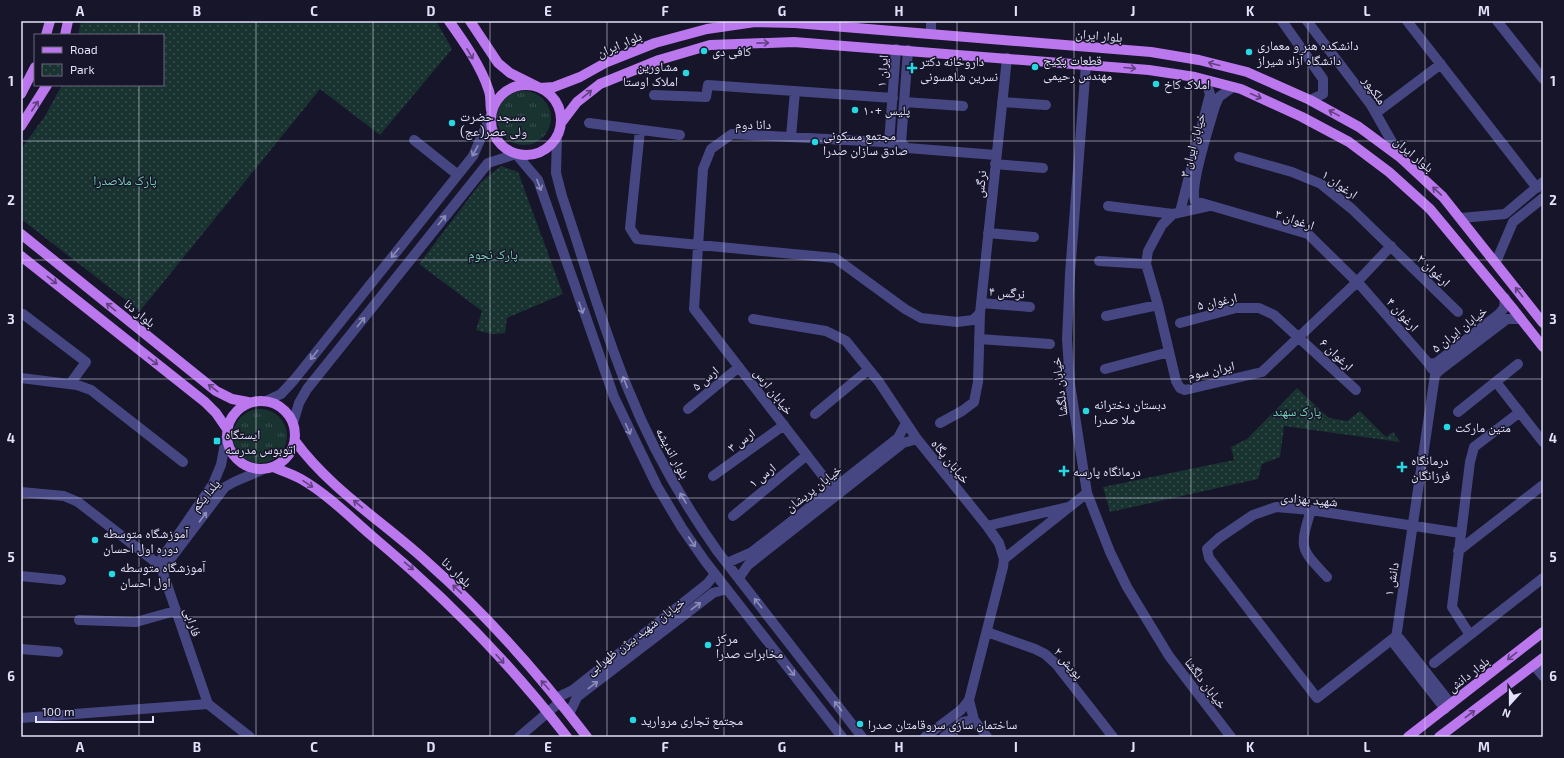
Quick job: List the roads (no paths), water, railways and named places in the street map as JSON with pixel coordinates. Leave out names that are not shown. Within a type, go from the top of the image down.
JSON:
[{"type":"main road","points":[[46,34],[50,21]]},
{"type":"main road","points":[[65,34],[68,21]]},
{"type":"main road","points":[[449,21],[469,51],[490,93],[491,125],[494,135],[507,150],[516,154],[525,155],[539,152],[551,144],[557,136],[561,123],[577,102],[600,84],[659,60],[710,45],[794,42],[1086,64],[1149,70],[1200,79],[1233,87],[1309,120],[1349,142],[1390,172],[1430,209],[1543,347]]},
{"type":"main road","points":[[470,21],[498,63],[510,74],[540,88],[549,94],[556,102],[560,112],[561,123]]},
{"type":"main road","name":"بلوار ایران","points":[[540,88],[554,87],[580,77],[607,62],[655,43],[708,29],[755,22],[809,23],[1151,52],[1199,60],[1246,72],[1310,100],[1359,127],[1401,158],[1443,197],[1543,323]]},
{"type":"main road","points":[[655,43],[655,54],[659,60]]},
{"type":"main road","points":[[21,94],[34,69]]},
{"type":"main road","points":[[491,115],[494,105],[500,96],[508,89],[529,85],[540,88]]},
{"type":"main road","points":[[21,126],[46,86]]},
{"type":"main road","name":"بلوار دنا","points":[[21,234],[216,391],[232,399],[248,402]]},
{"type":"main road","points":[[21,256],[205,402],[216,413],[226,434],[229,449],[235,458],[243,465],[253,469],[269,468],[300,478],[318,491],[415,572],[479,635],[548,712],[567,737]]},
{"type":"main road","points":[[226,434],[234,413],[248,402],[266,401],[283,408],[293,423],[295,441],[288,457],[269,468]]},
{"type":"main road","name":"بلوار دنا","points":[[295,441],[310,461],[327,478],[426,560],[459,592],[558,700],[587,737]]},
{"type":"main road","name":"بلوار دانش","points":[[1408,737],[1543,632]]},
{"type":"main road","points":[[1439,737],[1543,658]]},
{"type":"street","points":[[931,21],[931,34]]},
{"type":"street","points":[[1282,21],[1323,79],[1323,94],[1310,100]]},
{"type":"street","name":"ملکپور","points":[[1307,21],[1376,113],[1401,158]]},
{"type":"street","points":[[1407,21],[1540,185],[1505,214],[1461,218]]},
{"type":"street","points":[[1497,21],[1543,79]]},
{"type":"street","name":"ایران ۱","points":[[890,143],[896,50]]},
{"type":"street","name":"ایران ۱","points":[[901,143],[908,50]]},
{"type":"street","name":"نرگس","points":[[940,423],[962,411],[974,402],[978,382],[980,308],[1007,58]]},
{"type":"street","name":"خیابان دلگشا","points":[[1086,64],[1070,274],[1067,338],[1070,384],[1087,494],[1110,552],[1130,594],[1169,656],[1231,737]]},
{"type":"street","points":[[1376,113],[1441,64]]},
{"type":"street","name":"خیابان ایران ۳","points":[[1176,213],[1210,94],[1208,88],[1200,79]]},
{"type":"street","points":[[654,95],[706,97],[708,85],[893,98]]},
{"type":"street","name":"خیابان ایران ۳","points":[[1205,205],[1195,201],[1193,195],[1200,160],[1219,97],[1233,87]]},
{"type":"street","points":[[790,138],[795,91]]},
{"type":"street","points":[[904,102],[963,106]]},
{"type":"street","points":[[1002,102],[1046,105]]},
{"type":"street","points":[[266,401],[281,394],[294,380],[473,156],[491,115]]},
{"type":"street","points":[[589,123],[680,135]]},
{"type":"street","points":[[640,130],[630,228],[637,240],[835,258],[905,309],[921,318],[957,322],[973,320],[980,308]]},
{"type":"street","name":"دانا دوم","points":[[694,310],[703,168],[711,149],[732,134],[901,143],[907,148],[996,159],[1043,168]]},
{"type":"street","name":"بلوار اندیشه","points":[[557,136],[556,173],[562,196],[614,354],[628,391],[671,479],[696,520],[738,578],[862,737]]},
{"type":"street","points":[[414,140],[458,175]]},
{"type":"street","points":[[293,423],[299,403],[307,389],[488,163],[516,154],[538,180],[599,359],[635,443],[682,528],[726,589],[842,737]]},
{"type":"street","name":"ارغوان ۱","points":[[1239,157],[1292,172],[1321,184],[1352,209],[1391,246]]},
{"type":"street","points":[[1496,262],[1513,222],[1543,198]]},
{"type":"street","points":[[1108,206],[1176,213],[1205,205]]},
{"type":"street","name":"ارغوان ۳","points":[[1205,205],[1308,234],[1356,282]]},
{"type":"street","points":[[1099,261],[1146,264],[1148,252],[1154,238],[1176,213]]},
{"type":"street","points":[[988,233],[1034,237]]},
{"type":"street","name":"ایران سوم","points":[[1146,264],[1158,305],[1176,382],[1180,388],[1185,390],[1262,372],[1356,282],[1391,246]]},
{"type":"street","name":"ارغوان ۲","points":[[1391,246],[1458,312]]},
{"type":"street","name":"ارغوان ۴","points":[[1356,282],[1430,364]]},
{"type":"street","name":"خیابان ایران ۵","points":[[1504,298],[1504,308],[1499,314],[1436,363],[1430,364],[1435,375],[1507,319],[1521,319]]},
{"type":"street","points":[[1106,316],[1158,305]]},
{"type":"street","name":"نرگس ۴","points":[[980,308],[1030,307]]},
{"type":"street","name":"ارغوان ۵","points":[[1180,323],[1236,308],[1259,308],[1274,315],[1299,336]]},
{"type":"street","name":"خیابان ارس","points":[[694,310],[834,489]]},
{"type":"street","points":[[23,314],[86,362],[70,384]]},
{"type":"street","name":"خیابان پگاه","points":[[753,319],[826,331],[846,341],[879,382],[917,440],[987,526],[999,543],[1004,559],[999,591],[969,700],[961,710],[925,737]]},
{"type":"street","name":"ارغوان ۶","points":[[1299,336],[1356,390]]},
{"type":"street","points":[[979,339],[1050,344]]},
{"type":"street","points":[[1105,369],[1169,352]]},
{"type":"street","points":[[1458,412],[1518,364]]},
{"type":"street","name":"ارس ۵","points":[[688,409],[739,367]]},
{"type":"street","points":[[816,414],[868,370]]},
{"type":"street","points":[[1413,526],[1435,375]]},
{"type":"street","points":[[21,378],[70,384],[91,390],[183,462]]},
{"type":"street","points":[[1496,382],[1543,442]]},
{"type":"street","points":[[1470,635],[1452,607],[1470,462],[1474,447],[1520,412]]},
{"type":"street","name":"خیابان پریشان","points":[[727,563],[752,552],[834,489],[898,438],[906,423]]},
{"type":"street","name":"ارس ۳","points":[[713,476],[784,425]]},
{"type":"street","name":"یلدا یکم","points":[[160,567],[213,484],[221,465],[226,434]]},
{"type":"street","name":"خیابان پریشان","points":[[738,578],[748,565],[903,443],[917,440]]},
{"type":"street","name":"ارس ۱","points":[[733,516],[807,455]]},
{"type":"street","name":"یلدا یکم","points":[[160,567],[225,487],[269,468]]},
{"type":"street","points":[[1458,551],[1543,485]]},
{"type":"street","points":[[21,492],[64,496],[78,502],[160,567]]},
{"type":"street","points":[[1004,559],[1087,494]]},
{"type":"street","points":[[987,526],[1072,506]]},
{"type":"street","name":"شهید بهزادی","points":[[1395,637],[1317,698],[1209,558],[1207,549],[1219,538],[1253,516],[1276,507],[1311,510],[1460,533]]},
{"type":"street","points":[[1311,510],[1305,530],[1303,544],[1306,554],[1327,577]]},
{"type":"street","name":"دانش ۱","points":[[1395,637],[1413,526]]},
{"type":"street","name":"فارابی","points":[[160,567],[208,704]]},
{"type":"street","name":"خیابان شهید بیژن ظهرابی","points":[[519,737],[548,712],[558,700],[573,690],[707,584],[715,574]]},
{"type":"street","points":[[21,576],[61,580]]},
{"type":"street","points":[[1434,663],[1543,578]]},
{"type":"street","name":"خیابان شهید بیژن ظهرابی","points":[[569,714],[577,698],[713,593],[726,589]]},
{"type":"street","points":[[79,620],[136,622],[175,611]]},
{"type":"street","name":"پویش ۲","points":[[987,632],[1045,654],[1056,664],[1113,737]]},
{"type":"street","points":[[1395,637],[1400,639],[1448,706]]},
{"type":"street","points":[[21,649],[58,652]]},
{"type":"street","points":[[1534,665],[1543,676]]},
{"type":"street","name":"خیابان پگاه","points":[[969,700],[974,720]]},
{"type":"street","points":[[21,718],[208,704],[250,737]]},
{"type":"street","points":[[944,737],[963,722],[974,720],[987,737]]},
{"type":"place","name":"کافی دی","points":[[704,51]]},
{"type":"place","name":"دانشکده هنر و معماری دانشگاه آزاد شیراز","points":[[1249,52]]},
{"type":"place","name":"قطعات پکیج مهندس رحیمی","points":[[1035,67]]},
{"type":"place","name":"داروخانه دکتر نسرین شاهسونی","points":[[912,68]]},
{"type":"place","name":"مشاورین املاک اوستا","points":[[686,73]]},
{"type":"place","name":"املاک کاخ","points":[[1156,84]]},
{"type":"place","name":"پلیس +۱۰","points":[[855,110]]},
{"type":"place","name":"مسجد حضرت ولی عصر(عج)","points":[[452,123]]},
{"type":"place","name":"مجتمع مسکونی صادق سازان صدرا","points":[[815,142]]},
{"type":"place","name":"دبستان دخترانه ملا صدرا","points":[[1086,411]]},
{"type":"place","name":"متین مارکت","points":[[1447,427]]},
{"type":"place","name":"ایستگاه اتوبوس مدرسه","points":[[217,441]]},
{"type":"place","name":"درمانگاه فرزانگان","points":[[1402,467]]},
{"type":"place","name":"درمانگاه پارسه","points":[[1064,471]]},
{"type":"place","name":"آموزشگاه متوسطه دوره اول احسان","points":[[95,540]]},
{"type":"place","name":"آموزشگاه متوسطه اول احسان","points":[[112,574]]},
{"type":"place","name":"مرکز مخابرات صدرا","points":[[708,645]]},
{"type":"place","name":"مجتمع تجاری مروارید","points":[[633,720]]},
{"type":"place","name":"ساختمان سازی سروقامتان صدرا","points":[[860,724]]},
{"type":"park label","name":"پارک ملاصدرا","points":[[125,180]]},
{"type":"park label","name":"پارک نجوم","points":[[493,254]]},
{"type":"park label","name":"پارک سهند","points":[[1297,411]]}]
